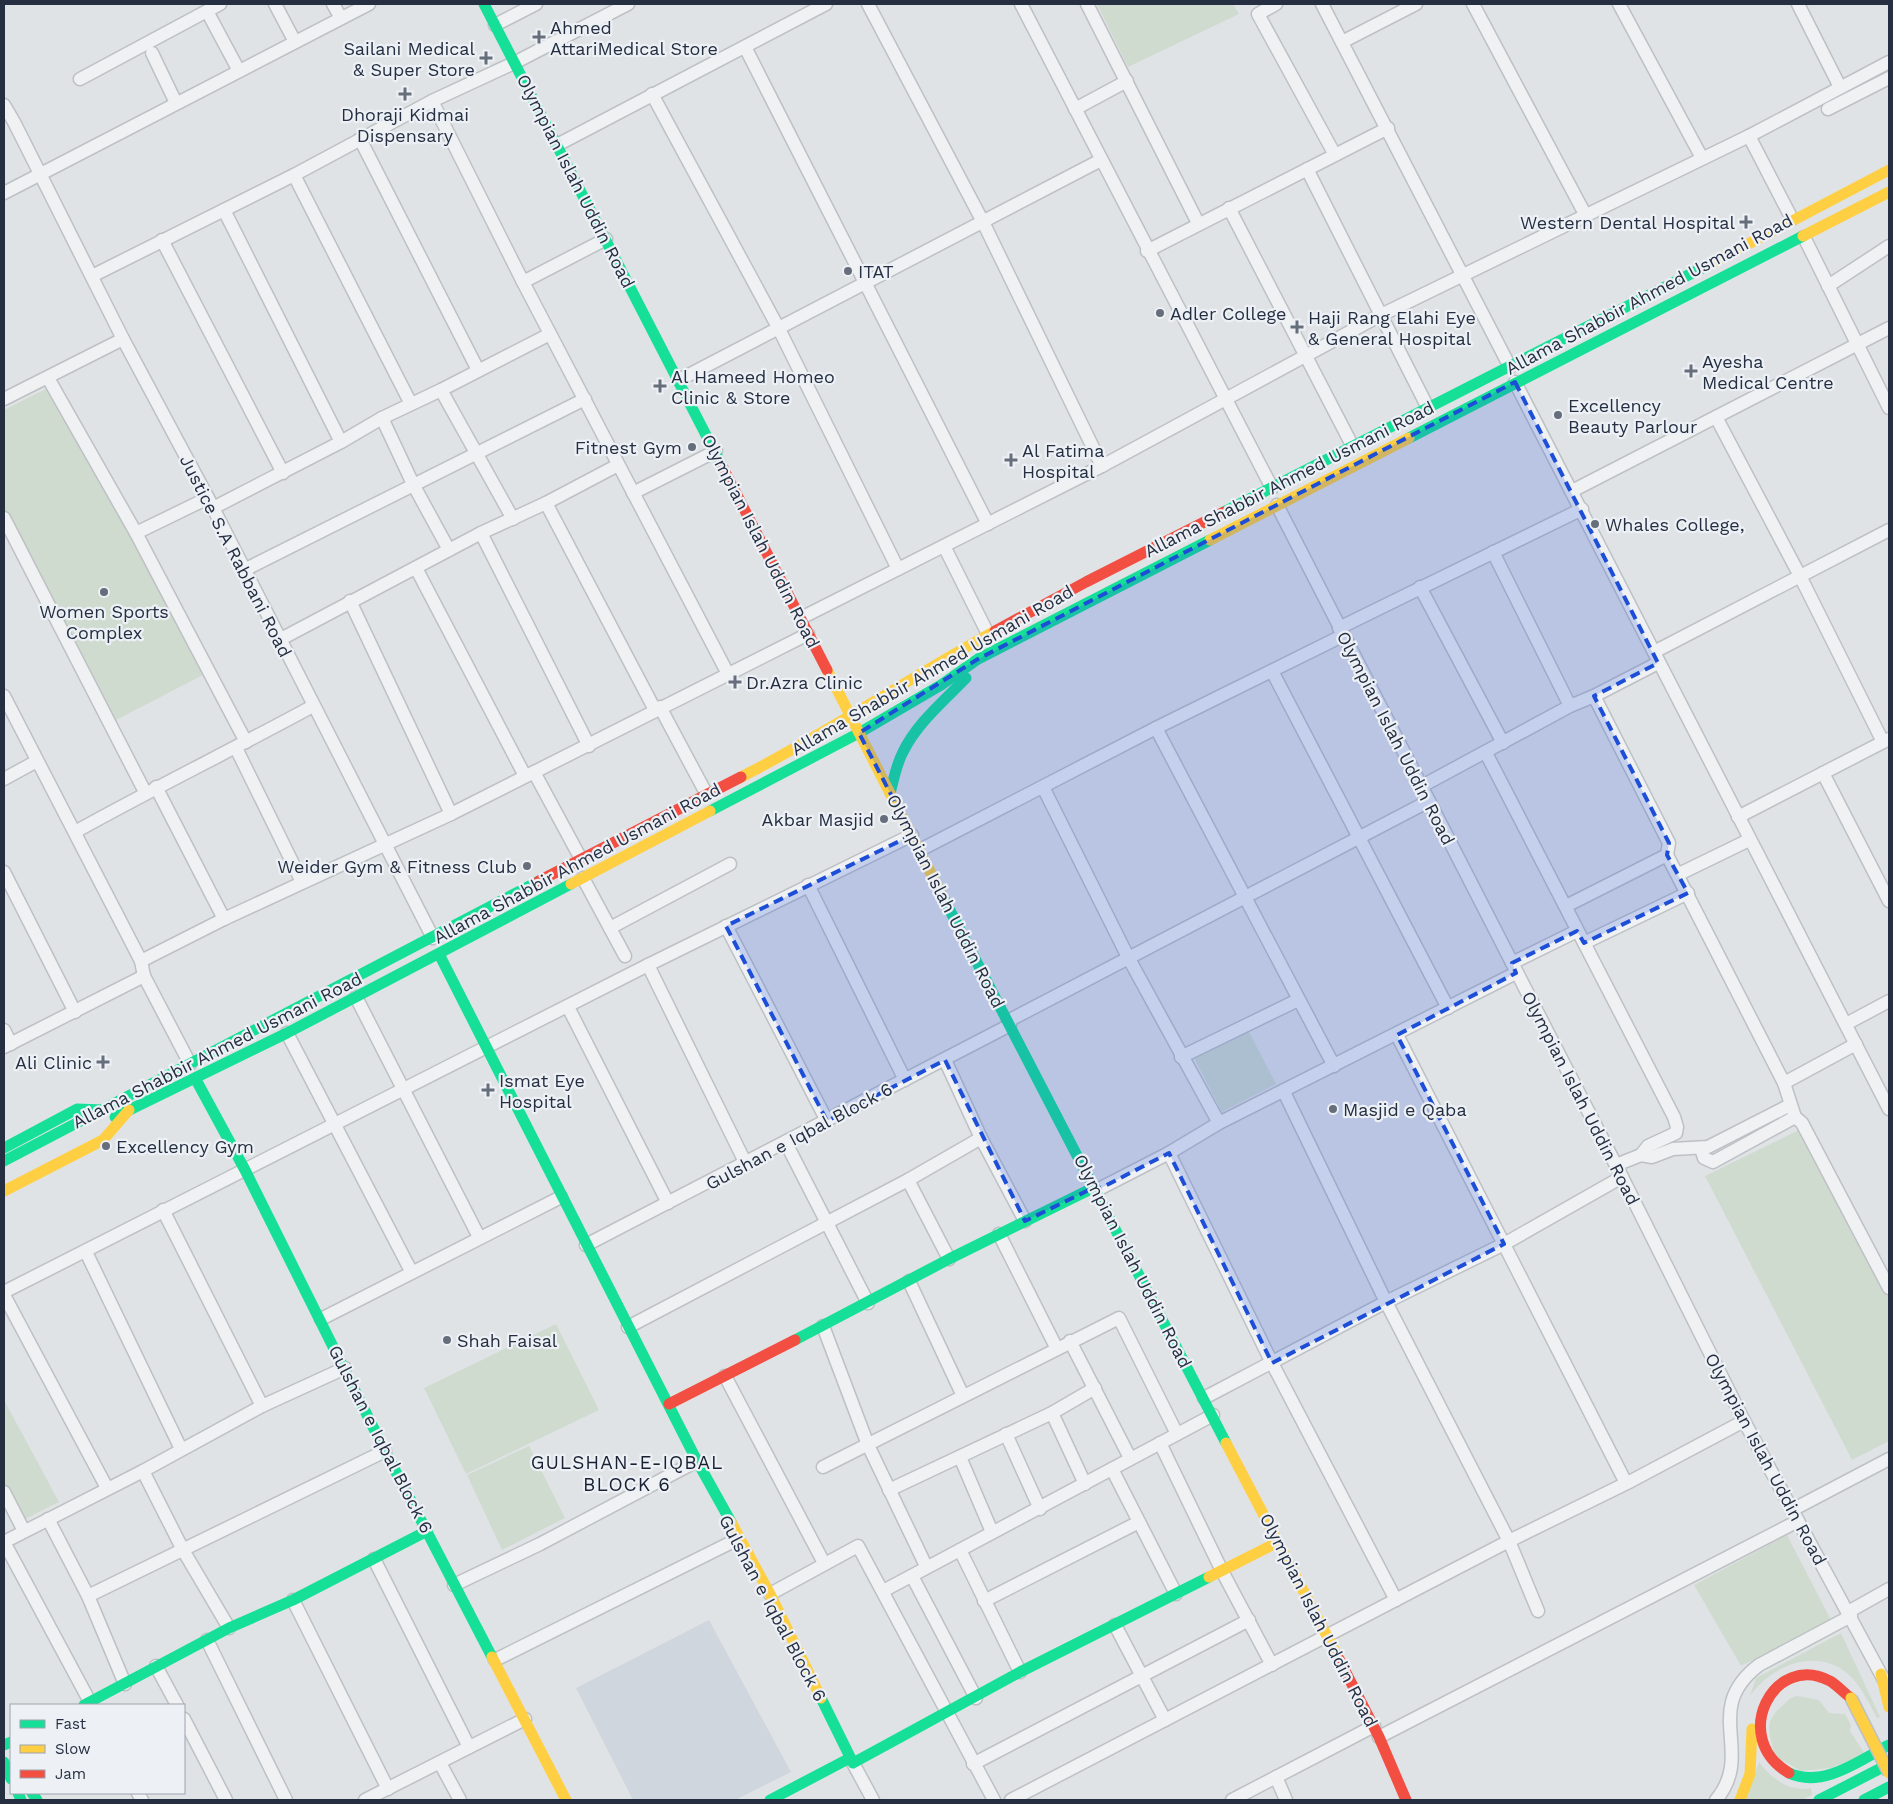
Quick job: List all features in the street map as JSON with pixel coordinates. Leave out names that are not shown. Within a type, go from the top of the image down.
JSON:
[{"type":"main road","name":"Olympian Islah Uddin Road","points":[[484,4],[716,452],[849,716],[1328,1636],[1377,1732],[1406,1800]]},
{"type":"main road","name":"Allama Shabbir Ahmed Usmani Road","points":[[60,1138],[103,1110],[434,938],[581,859],[784,755],[988,634],[1086,582],[1510,367],[1889,170]]},
{"type":"main road","name":"Allama Shabbir Ahmed Usmani Road","points":[[105,1122],[287,1033],[859,733],[941,685],[978,659],[1515,382],[1804,237],[1889,192]]},
{"type":"main road","points":[[890,793],[898,762],[908,744],[935,710],[965,679],[978,659]]},
{"type":"main road","name":"Gulshan e Iqbal Block 6","points":[[440,954],[561,1197],[738,1539],[770,1594],[852,1760]]},
{"type":"main road","name":"Gulshan e Iqbal Block 6","points":[[195,1078],[245,1170],[346,1368],[385,1450],[566,1800]]},
{"type":"main road","points":[[4,1148],[77,1109],[103,1110]]},
{"type":"main road","points":[[4,1191],[103,1140],[129,1110]]},
{"type":"main road","name":"Allama Shabbir Ahmed Usmani Road","points":[[60,1138],[80,1135]]},
{"type":"main road","points":[[4,1161],[60,1138]]},
{"type":"main road","points":[[4,1174],[60,1138]]},
{"type":"main road","points":[[669,1404],[868,1303],[949,1258],[1096,1188]]},
{"type":"main road","points":[[90,1704],[156,1666],[229,1628],[293,1600],[427,1531]]},
{"type":"main road","points":[[770,1800],[947,1713],[1020,1672],[1278,1542]]},
{"type":"main road","points":[[1740,1800],[1746,1791],[1753,1760],[1752,1739],[1755,1709],[1768,1684],[1791,1669],[1804,1667],[1830,1669],[1844,1676]]},
{"type":"main road","points":[[1813,1674],[1855,1693],[1888,1746],[1826,1775],[1808,1778],[1795,1776],[1782,1769],[1764,1750],[1760,1736],[1761,1710],[1771,1692],[1781,1684],[1792,1678],[1813,1674]]},
{"type":"main road","points":[[1881,1674],[1889,1707]]},
{"type":"main road","points":[[1855,1693],[1889,1773]]},
{"type":"main road","points":[[1819,1800],[1889,1764]]},
{"type":"main road","points":[[1864,1800],[1889,1788]]},
{"type":"street","points":[[80,79],[220,4]]},
{"type":"street","points":[[275,4],[295,42]]},
{"type":"street","points":[[333,4],[341,18]]},
{"type":"street","points":[[4,193],[369,4]]},
{"type":"street","points":[[495,25],[536,4]]},
{"type":"street","points":[[92,276],[294,175],[432,101],[628,4]]},
{"type":"street","points":[[557,145],[826,4]]},
{"type":"street","points":[[868,4],[983,222],[1102,466]]},
{"type":"street","points":[[1021,4],[1147,251],[1272,488]]},
{"type":"street","points":[[1087,4],[1198,223]]},
{"type":"street","points":[[1276,4],[1255,9],[1335,155]]},
{"type":"street","points":[[1322,4],[1388,128],[1510,367]]},
{"type":"street","points":[[1342,42],[1416,4]]},
{"type":"street","points":[[1473,4],[1586,216]]},
{"type":"street","points":[[1619,4],[1702,158]]},
{"type":"street","points":[[1798,4],[1840,88]]},
{"type":"street","points":[[208,13],[239,71]]},
{"type":"street","points":[[745,47],[988,524]]},
{"type":"street","points":[[152,53],[176,103]]},
{"type":"street","points":[[801,618],[1102,466],[1380,316],[1749,136],[1889,62]]},
{"type":"street","points":[[1828,109],[1889,78]]},
{"type":"street","points":[[1075,109],[1127,81]]},
{"type":"street","points":[[652,94],[779,329],[898,569]]},
{"type":"street","points":[[432,101],[523,282],[728,674]]},
{"type":"street","name":"Justice S.A Rabbani Road","points":[[4,105],[123,339],[210,503],[434,938]]},
{"type":"street","points":[[1147,251],[1198,223],[1388,128]]},
{"type":"street","points":[[1749,136],[1792,219]]},
{"type":"street","points":[[360,139],[478,370]]},
{"type":"street","points":[[679,380],[1101,160]]},
{"type":"street","points":[[1307,169],[1428,408]]},
{"type":"street","points":[[294,175],[411,404]]},
{"type":"street","points":[[1228,208],[1353,447]]},
{"type":"street","points":[[224,210],[340,442]]},
{"type":"street","points":[[1804,237],[1889,408]]},
{"type":"street","points":[[523,282],[606,239]]},
{"type":"street","points":[[162,240],[283,472]]},
{"type":"street","points":[[1828,286],[1889,246]]},
{"type":"street","points":[[1572,491],[1889,328]]},
{"type":"street","points":[[136,533],[283,472],[382,418],[550,334]]},
{"type":"street","points":[[4,399],[123,339]]},
{"type":"street","points":[[48,378],[136,533],[241,745],[302,882]]},
{"type":"street","points":[[1515,382],[1889,1109]]},
{"type":"street","points":[[441,390],[513,519]]},
{"type":"street","points":[[244,570],[585,399]]},
{"type":"street","points":[[1716,417],[1886,740],[1738,817]]},
{"type":"street","points":[[382,418],[413,484],[448,550]]},
{"type":"street","points":[[633,493],[716,452]]},
{"type":"street","points":[[279,640],[448,550],[546,503],[618,465]]},
{"type":"street","points":[[546,503],[707,795]]},
{"type":"street","name":"Olympian Islah Uddin Road","points":[[1277,505],[1340,632],[1422,786],[1616,1165],[1744,1421],[1889,1689]]},
{"type":"street","points":[[920,850],[1156,728],[1272,671],[1420,587],[1582,509]]},
{"type":"street","points":[[4,518],[150,790],[224,919]]},
{"type":"street","points":[[1422,786],[1570,706],[1594,696],[1656,657],[1800,576],[1889,530]]},
{"type":"street","points":[[481,533],[589,746]]},
{"type":"street","points":[[944,546],[988,634]]},
{"type":"street","points":[[1493,552],[1570,706]]},
{"type":"street","points":[[416,568],[529,774],[581,859]]},
{"type":"street","points":[[1420,587],[1503,743]]},
{"type":"street","points":[[350,601],[451,814]]},
{"type":"street","points":[[141,962],[224,919],[451,814],[808,634]]},
{"type":"street","points":[[1272,671],[1448,1008]]},
{"type":"street","points":[[4,696],[141,962],[144,976],[190,1064]]},
{"type":"street","points":[[1594,696],[1669,843],[1667,855],[1679,874],[1784,1083],[1795,1117],[1802,1123],[1889,1288]]},
{"type":"street","points":[[75,832],[150,790],[241,745],[313,706]]},
{"type":"street","points":[[1156,728],[1334,1066]]},
{"type":"street","points":[[1486,753],[1566,906],[1677,1128],[1676,1133],[1648,1146],[1641,1155],[1616,1165]]},
{"type":"street","points":[[4,779],[37,761]]},
{"type":"street","points":[[1822,773],[1889,901]]},
{"type":"street","points":[[1043,787],[1128,957],[1181,1057],[1219,1123]]},
{"type":"street","name":"Gulshan e Iqbal Block 6","points":[[586,1245],[944,1060],[1128,957],[1429,801]]},
{"type":"street","points":[[107,1488],[4,1294],[163,1210],[334,1126],[648,965],[912,835]]},
{"type":"street","points":[[1679,874],[1749,840]]},
{"type":"street","points":[[1566,906],[1667,855]]},
{"type":"street","points":[[610,928],[730,864]]},
{"type":"street","points":[[4,872],[75,1012]]},
{"type":"street","points":[[583,878],[625,956]]},
{"type":"street","points":[[808,885],[905,1080]]},
{"type":"street","points":[[1584,943],[1688,893]]},
{"type":"street","points":[[726,926],[827,1120]]},
{"type":"street","points":[[1096,1188],[1169,1152],[1219,1123],[1448,1008],[1578,930]]},
{"type":"street","points":[[648,965],[746,1164]]},
{"type":"street","points":[[4,1030],[7,1046],[144,976]]},
{"type":"street","points":[[356,997],[479,1237]]},
{"type":"street","points":[[1181,1057],[1298,1000]]},
{"type":"street","points":[[1846,1024],[1889,1001]]},
{"type":"street","points":[[568,1007],[668,1204]]},
{"type":"street","points":[[287,1033],[411,1271]]},
{"type":"street","points":[[1397,1035],[1626,1483]]},
{"type":"street","points":[[1784,1083],[1856,1044]]},
{"type":"street","points":[[944,1060],[981,1138],[1025,1221]]},
{"type":"street","points":[[1284,1092],[1386,1302],[1509,1541],[1538,1611]]},
{"type":"street","points":[[1641,1155],[1652,1157],[1673,1149],[1701,1148],[1790,1105]]},
{"type":"street","points":[[1701,1148],[1704,1158],[1713,1162],[1795,1117]]},
{"type":"street","points":[[628,1327],[908,1180],[981,1138]]},
{"type":"street","points":[[786,1143],[868,1303]]},
{"type":"street","points":[[1169,1152],[1272,1363],[1396,1600]]},
{"type":"street","points":[[1204,1398],[1386,1302],[1504,1244],[1622,1177]]},
{"type":"street","points":[[908,1180],[949,1258]]},
{"type":"street","points":[[321,1319],[411,1271],[561,1197]]},
{"type":"street","points":[[163,1210],[262,1406]]},
{"type":"street","points":[[999,1234],[1057,1349]]},
{"type":"street","points":[[86,1252],[181,1449]]},
{"type":"street","points":[[909,1281],[963,1396]]},
{"type":"street","points":[[823,1467],[1120,1318],[1177,1434]]},
{"type":"street","points":[[823,1326],[868,1445],[926,1566]]},
{"type":"street","points":[[1070,1342],[1130,1458]]},
{"type":"street","points":[[90,1704],[4,1542],[143,1471],[262,1406],[346,1368]]},
{"type":"street","points":[[725,1376],[824,1563]]},
{"type":"street","points":[[889,1490],[1052,1413],[1095,1388]]},
{"type":"street","points":[[1052,1413],[1085,1484]]},
{"type":"street","points":[[882,1591],[912,1576],[926,1566],[1040,1509],[1130,1458],[1213,1415]]},
{"type":"street","points":[[1011,1800],[1034,1795],[1165,1720],[1744,1421]]},
{"type":"street","points":[[1006,1434],[1040,1509]]},
{"type":"street","points":[[1160,1443],[1222,1571],[1272,1665]]},
{"type":"street","points":[[88,1596],[385,1450]]},
{"type":"street","points":[[960,1457],[992,1532]]},
{"type":"street","points":[[1232,1800],[1377,1732],[1795,1515],[1889,1459]]},
{"type":"street","points":[[454,1585],[540,1544],[697,1461]]},
{"type":"street","points":[[1112,1469],[1176,1594]]},
{"type":"street","points":[[143,1471],[183,1550],[229,1628]]},
{"type":"street","points":[[4,1492],[24,1531]]},
{"type":"street","points":[[48,1519],[88,1596],[125,1684]]},
{"type":"street","points":[[984,1601],[1139,1522]]},
{"type":"street","points":[[495,1660],[738,1539]]},
{"type":"street","points":[[770,1594],[858,1546],[973,1764],[994,1800]]},
{"type":"street","points":[[960,1550],[1020,1672]]},
{"type":"street","points":[[374,1559],[470,1747]]},
{"type":"street","points":[[912,1576],[976,1698]]},
{"type":"street","points":[[1716,1800],[1728,1782],[1732,1765],[1733,1744],[1729,1715],[1736,1687],[1746,1674],[1889,1589]]},
{"type":"street","points":[[293,1600],[388,1789]]},
{"type":"street","points":[[973,1764],[1249,1620]]},
{"type":"street","points":[[1115,1625],[1165,1720]]},
{"type":"street","points":[[207,1640],[286,1800]]},
{"type":"street","points":[[156,1666],[176,1704]]},
{"type":"street","points":[[365,1800],[525,1719]]},
{"type":"street","points":[[185,1721],[226,1800]]},
{"type":"street","name":"Gulshan e Iqbal Block 6","points":[[852,1760],[873,1800]]},
{"type":"street","points":[[440,1762],[460,1800]]},
{"type":"street","points":[[1276,1778],[1286,1800]]},
{"type":"highlighted area","points":[[1515,382],[1658,663],[1594,696],[1669,843],[1667,855],[1688,893],[1584,943],[1577,931],[1512,963],[1516,973],[1397,1035],[1504,1244],[1272,1363],[1169,1153],[1097,1190],[1095,1187],[1025,1221],[945,1060],[827,1121],[726,926],[912,835],[859,733],[978,659]]},
{"type":"shaded area","points":[[1097,4],[1233,4],[1239,14],[1128,67]]},
{"type":"shaded area","name":"Women Sports Complex","points":[[54,385],[203,675],[116,720],[4,510],[4,410]]},
{"type":"shaded area","points":[[1248,1030],[1276,1084],[1222,1112],[1194,1058]]},
{"type":"shaded area","points":[[1801,1129],[1889,1299],[1889,1441],[1852,1460],[1705,1176]]},
{"type":"shaded area","points":[[556,1324],[599,1410],[466,1474],[424,1388]]},
{"type":"shaded area","points":[[4,1400],[59,1502],[23,1520],[4,1484]]},
{"type":"shaded area","points":[[529,1446],[565,1518],[502,1550],[467,1475]]},
{"type":"shaded area","points":[[1787,1535],[1831,1620],[1741,1666],[1694,1585]]},
{"type":"shaded area","points":[[709,1620],[791,1772],[735,1800],[633,1800],[576,1688]]},
{"type":"shaded area","points":[[1841,1633],[1880,1717],[1877,1718],[1853,1679],[1841,1669],[1827,1663],[1813,1661],[1798,1662],[1785,1667],[1760,1684],[1750,1696],[1756,1678]]},
{"type":"shaded area","points":[[1797,1696],[1819,1700],[1829,1713],[1845,1714],[1851,1725],[1850,1731],[1865,1754],[1831,1768],[1801,1771],[1775,1756],[1769,1729],[1770,1723],[1776,1712],[1790,1699]]},
{"type":"shaded area","points":[[1759,1762],[1775,1778],[1788,1786],[1803,1789],[1811,1788],[1812,1795],[1802,1800],[1746,1800]]},
{"type":"traffic: fast","points":[[484,4],[723,468]]},
{"type":"traffic: fast","points":[[1409,438],[1803,236]]},
{"type":"traffic: fast","points":[[1224,512],[1714,262]]},
{"type":"traffic: fast","points":[[710,811],[859,733],[941,685],[978,659],[1210,540]]},
{"type":"traffic: fast","points":[[890,793],[899,762],[909,741],[932,713],[966,678]]},
{"type":"traffic: fast","points":[[4,1161],[539,881]]},
{"type":"traffic: fast","points":[[115,1117],[287,1033],[571,884]]},
{"type":"traffic: fast","points":[[943,897],[1226,1443]]},
{"type":"traffic: fast","points":[[439,954],[697,1461],[731,1522]]},
{"type":"traffic: fast","points":[[195,1078],[245,1170],[385,1451],[492,1657]]},
{"type":"traffic: fast","points":[[4,1148],[77,1109],[103,1110]]},
{"type":"traffic: fast","points":[[795,1340],[949,1259],[1095,1187]]},
{"type":"traffic: fast","points":[[86,1704],[229,1628],[293,1600],[427,1531]]},
{"type":"traffic: fast","points":[[821,1698],[853,1763],[1020,1672],[1209,1577]]},
{"type":"traffic: fast","points":[[4,1745],[10,1742]]},
{"type":"traffic: fast","points":[[1789,1773],[1802,1777],[1828,1775],[1854,1765],[1889,1745]]},
{"type":"traffic: fast","points":[[770,1800],[850,1758]]},
{"type":"traffic: fast","points":[[4,1762],[10,1777]]},
{"type":"traffic: fast","points":[[1819,1800],[1889,1764]]},
{"type":"traffic: fast","points":[[1864,1800],[1889,1787]]},
{"type":"traffic: fast","points":[[18,1794],[21,1800]]},
{"type":"traffic: fast","points":[[33,1794],[37,1800]]},
{"type":"traffic: slow","points":[[1714,262],[1889,170]]},
{"type":"traffic: slow","points":[[1803,236],[1889,192]]},
{"type":"traffic: slow","points":[[1210,540],[1409,438]]},
{"type":"traffic: slow","points":[[741,777],[805,742],[995,631]]},
{"type":"traffic: slow","points":[[827,670],[943,897]]},
{"type":"traffic: slow","points":[[571,884],[710,811]]},
{"type":"traffic: slow","points":[[4,1191],[103,1140],[129,1110]]},
{"type":"traffic: slow","points":[[1226,1443],[1339,1659]]},
{"type":"traffic: slow","points":[[731,1522],[770,1594],[821,1698]]},
{"type":"traffic: slow","points":[[1209,1577],[1278,1542]]},
{"type":"traffic: slow","points":[[492,1657],[566,1800]]},
{"type":"traffic: slow","points":[[1881,1674],[1889,1707]]},
{"type":"traffic: slow","points":[[1851,1698],[1889,1773]]},
{"type":"traffic: slow","points":[[1740,1800],[1750,1774],[1752,1729]]},
{"type":"traffic: jam","points":[[723,468],[827,670]]},
{"type":"traffic: jam","points":[[995,631],[1086,582],[1224,512]]},
{"type":"traffic: jam","points":[[539,881],[741,777]]},
{"type":"traffic: jam","points":[[669,1404],[795,1340]]},
{"type":"traffic: jam","points":[[1339,1659],[1379,1737],[1406,1800]]},
{"type":"traffic: jam","points":[[1789,1773],[1771,1758],[1762,1740],[1761,1721],[1766,1703],[1777,1688],[1792,1678],[1810,1675],[1830,1681],[1851,1698]]},
{"type":"place","name":"Ahmed AttariMedical Store","points":[[539,37]]},
{"type":"place","name":"Sailani Medical & Super Store","points":[[486,58]]},
{"type":"place","name":"Dhoraji Kidmai Dispensary","points":[[405,94]]},
{"type":"place","name":"Western Dental Hospital","points":[[1746,222]]},
{"type":"place","name":"ITAT","points":[[848,271]]},
{"type":"place","name":"Adler College","points":[[1160,313]]},
{"type":"place","name":"Haji Rang Elahi Eye & General Hospital","points":[[1297,327]]},
{"type":"place","name":"Ayesha Medical Centre","points":[[1691,371]]},
{"type":"place","name":"Al Hameed Homeo Clinic & Store","points":[[660,386]]},
{"type":"place","name":"Excellency Beauty Parlour","points":[[1558,415]]},
{"type":"place","name":"Fitnest Gym","points":[[692,447]]},
{"type":"place","name":"Al Fatima Hospital","points":[[1011,460]]},
{"type":"place","name":"Whales College,","points":[[1595,524]]},
{"type":"place","name":"Women Sports Complex","points":[[104,592]]},
{"type":"place","name":"Dr.Azra Clinic","points":[[735,682]]},
{"type":"place","name":"Akbar Masjid","points":[[884,819]]},
{"type":"place","name":"Weider Gym & Fitness Club","points":[[527,866]]},
{"type":"place","name":"Ali Clinic","points":[[103,1062]]},
{"type":"place","name":"Ismat Eye Hospital","points":[[488,1090]]},
{"type":"place","name":"Masjid e Qaba","points":[[1333,1109]]},
{"type":"place","name":"Excellency Gym","points":[[106,1146]]},
{"type":"place","name":"Shah Faisal","points":[[447,1340]]},
{"type":"district","name":"GULSHAN-E-IQBAL BLOCK 6","points":[[627,1473]]}]
